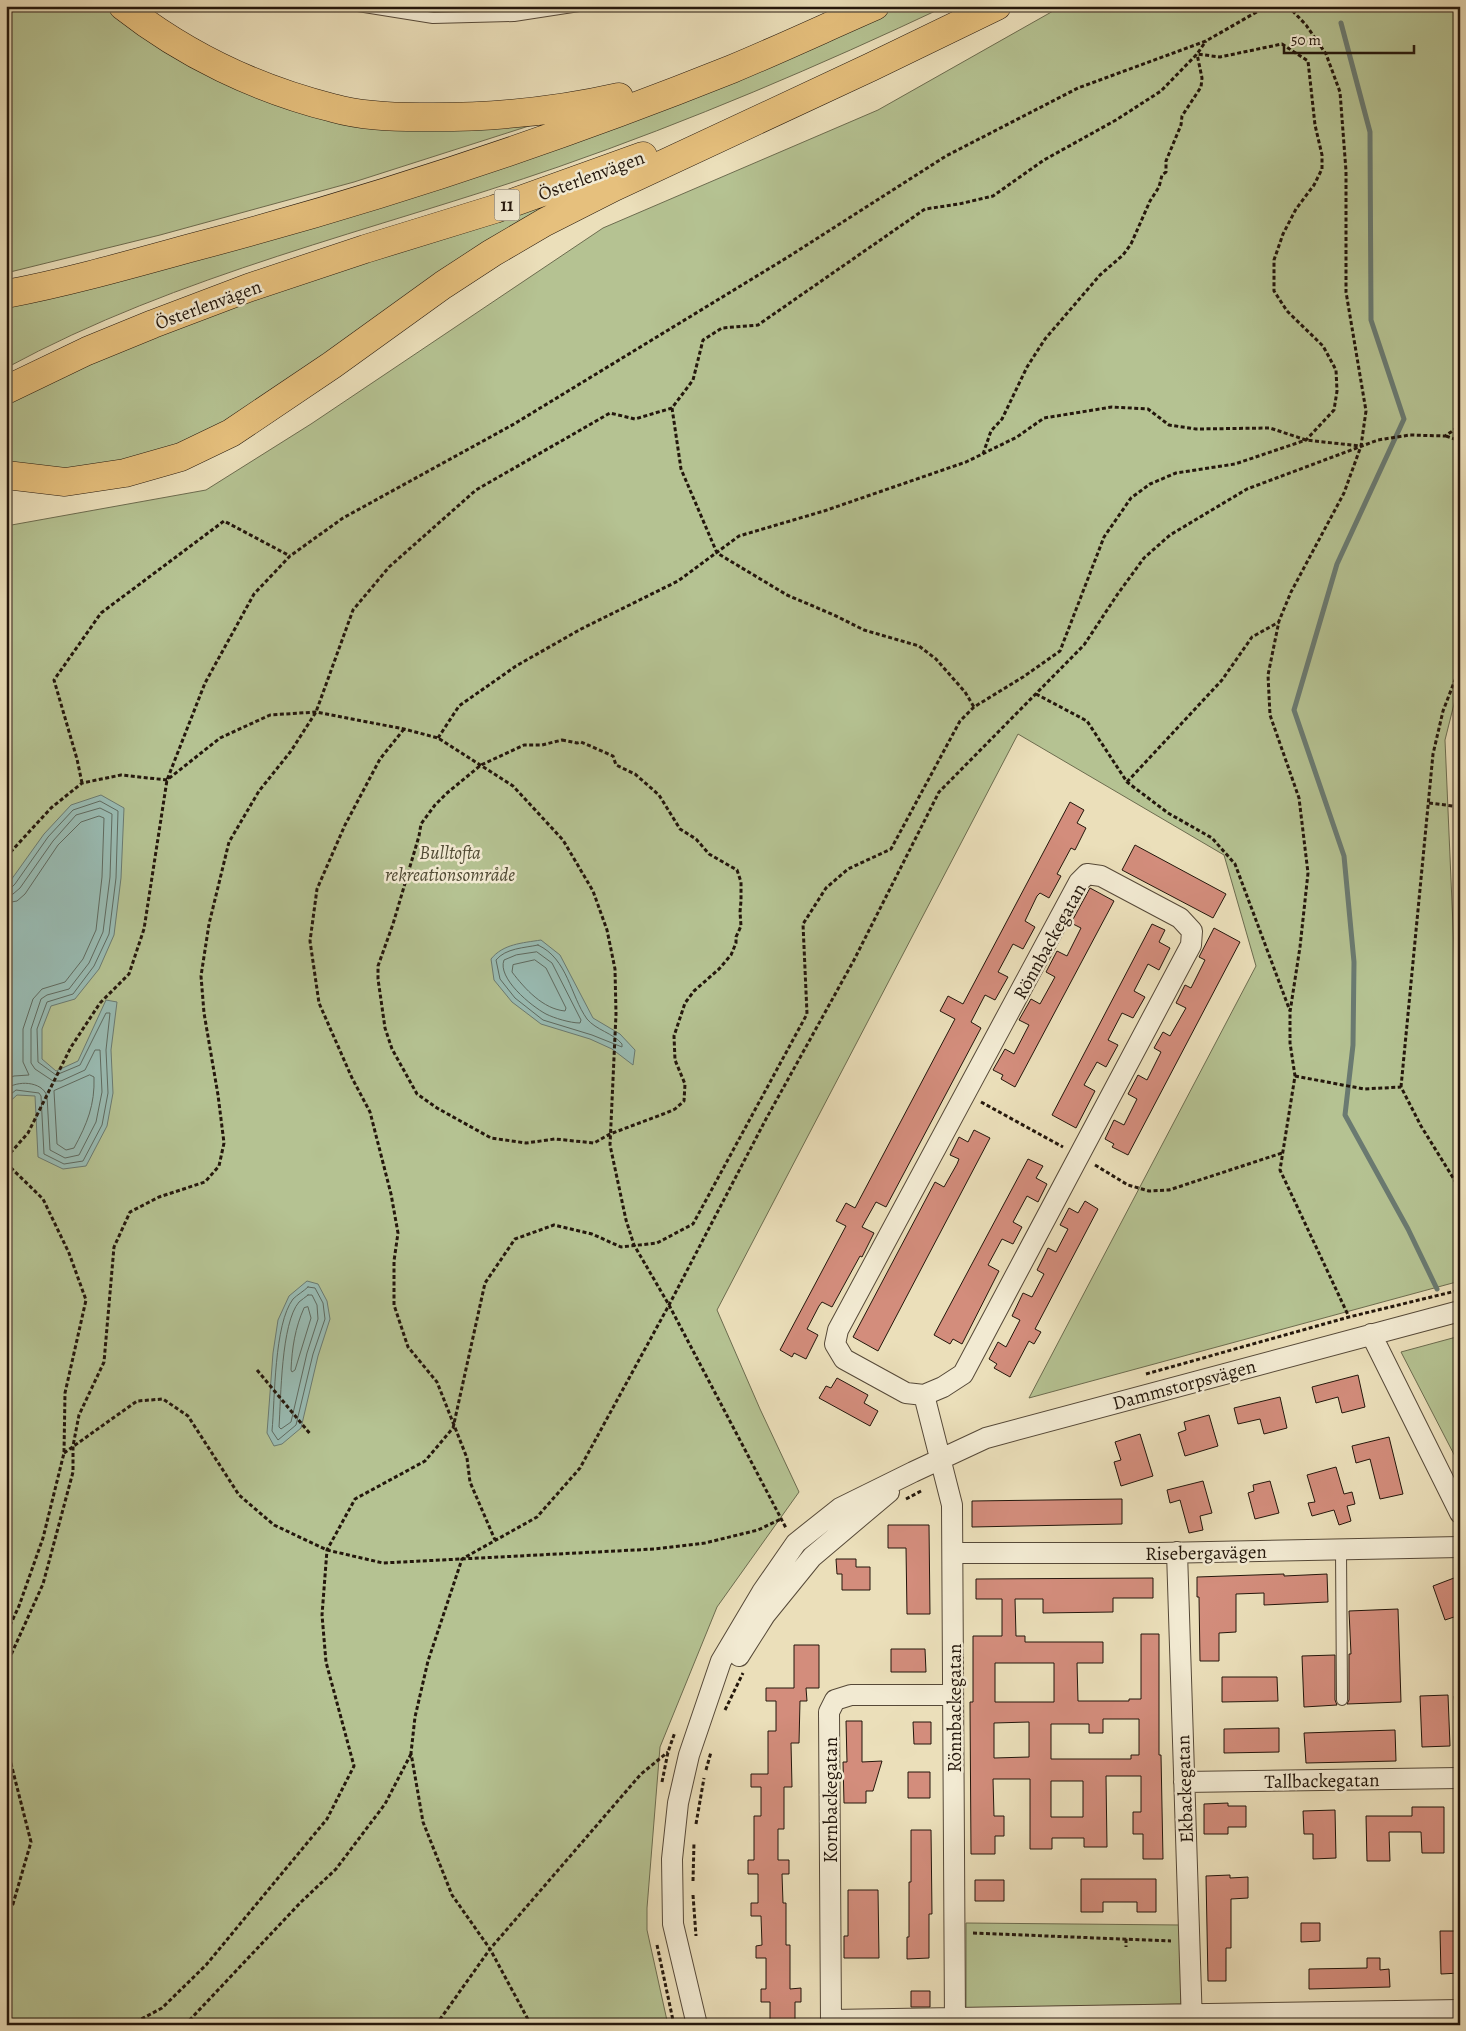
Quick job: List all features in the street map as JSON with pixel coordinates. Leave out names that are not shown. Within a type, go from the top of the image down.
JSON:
[{"type":"highway","points":[[123,6],[149,26],[211,63],[272,89],[334,109],[390,117],[462,118],[575,107],[732,68]]},
{"type":"highway","points":[[9,293],[237,236],[366,198],[581,126],[732,68],[875,6]]},
{"type":"highway","points":[[6,475],[65,482],[125,473],[181,457],[231,433],[332,365],[443,285],[545,222],[614,187],[871,67],[996,6]]},
{"type":"highway","name":"Österlenvägen","points":[[9,389],[95,347],[248,288],[495,208],[670,146],[794,97],[996,6]]},
{"type":"street","name":"Rönnbackegatan","points":[[1087,874],[1101,876],[1180,918],[1192,931],[1190,945],[1079,1156],[963,1374],[943,1387],[924,1395],[906,1393],[844,1359],[835,1344],[838,1330],[1079,882],[1087,874]]},
{"type":"street","name":"Dammstorpsvägen","points":[[697,2025],[673,1924],[672,1859],[680,1793],[689,1755],[714,1713],[765,1615],[812,1557],[913,1472],[942,1468],[986,1438],[1460,1311]]},
{"type":"street","points":[[1371,1334],[1460,1513]]},
{"type":"street","name":"Rönnbackegatan","points":[[924,1395],[952,1505],[955,2021]]},
{"type":"street","name":"Risebergavägen","points":[[953,1553],[1177,1552],[1460,1547]]},
{"type":"street","name":"Ekbackegatan","points":[[1177,1552],[1192,2020]]},
{"type":"street","name":"Kornbackegatan","points":[[954,1695],[851,1695],[835,1700],[829,1712],[831,2020],[955,2021]]},
{"type":"street","name":"Tallbackegatan","points":[[1184,1782],[1460,1778]]},
{"type":"street","points":[[955,2021],[1413,2018],[1460,2010]]},
{"type":"lane","points":[[358,6],[433,18],[514,16],[579,6]]},
{"type":"lane","points":[[1341,1549],[1342,1700]]},
{"type":"path","points":[[6,1158],[28,1133],[71,1047],[100,1003],[129,974],[144,929],[167,780],[205,683],[236,626],[254,594],[290,556],[344,518],[522,419],[788,257],[946,156],[1078,88],[1206,41],[1267,6]]},
{"type":"path","points":[[1288,6],[1306,25],[1326,54],[1340,92],[1346,171],[1346,292],[1366,411],[1361,446],[1344,493],[1291,592],[1279,622],[1268,675],[1270,715],[1299,798],[1308,873],[1300,947],[1290,1012],[1290,1043],[1295,1076],[1280,1170],[1350,1317]]},
{"type":"path","points":[[6,1666],[43,1584],[74,1472],[73,1446],[79,1415],[104,1362],[114,1247],[130,1212],[159,1197],[205,1182],[219,1166],[224,1143],[204,1013],[201,976],[209,924],[229,842],[259,791],[291,751],[316,712],[354,610],[389,567],[476,490],[610,413],[635,419],[672,408],[693,380],[703,340],[722,328],[758,325],[925,209],[993,196],[1044,160],[1116,120],[1161,92],[1197,54],[1206,41]]},
{"type":"path","points":[[130,2025],[162,2008],[206,1965],[327,1819],[354,1766],[326,1662],[322,1615],[327,1550],[355,1500],[425,1461],[453,1428],[485,1283],[515,1239],[554,1225],[592,1234],[621,1246],[658,1243],[693,1224],[807,1014],[803,924],[826,888],[848,869],[891,849],[960,721],[974,707],[1023,677],[1060,651],[1104,537],[1131,498],[1150,484],[1176,473],[1235,464],[1306,440],[1334,410],[1336,370],[1323,346],[1288,311],[1274,291],[1274,260],[1283,234],[1296,209],[1314,185],[1322,169],[1322,155],[1315,125],[1308,61],[1282,44],[1220,57],[1197,54]]},
{"type":"path","points":[[983,454],[991,430],[1002,419],[1027,367],[1046,339],[1100,276],[1123,255],[1131,244],[1150,201],[1159,187],[1162,175],[1166,172],[1166,161],[1181,125],[1182,116],[1201,87],[1202,78],[1197,54]]},
{"type":"path","points":[[438,738],[460,706],[516,666],[581,629],[678,581],[739,536],[824,511],[966,462],[1017,437],[1044,418],[1112,407],[1148,409],[1169,425],[1196,429],[1270,428],[1306,440],[1361,446]]},
{"type":"path","points":[[672,408],[681,469],[717,552],[787,595],[834,614],[864,630],[919,646],[936,658],[965,692],[974,707]]},
{"type":"path","points":[[1445,436],[1460,426]]},
{"type":"path","points":[[531,2025],[490,1949],[452,1895],[423,1822],[411,1753],[415,1717],[428,1662],[462,1559],[537,1517],[580,1468],[670,1305],[766,1119],[854,960],[939,792],[1084,645],[1116,594],[1144,558],[1170,535],[1247,489],[1361,446],[1378,440],[1410,435],[1445,436],[1460,442]]},
{"type":"path","points":[[82,783],[77,758],[54,680],[101,613],[224,521],[290,556]]},
{"type":"path","points":[[1127,782],[1222,680],[1252,637],[1279,622]]},
{"type":"path","points":[[1460,667],[1443,711],[1434,754],[1400,1087],[1421,1126],[1460,1189]]},
{"type":"path","points":[[1036,694],[1087,721],[1127,782],[1168,813],[1212,838],[1236,864],[1290,1012]]},
{"type":"path","points":[[6,857],[51,808],[82,783],[121,775],[167,780],[220,738],[270,715],[316,712],[404,729],[438,738],[513,786],[563,840],[593,891],[607,930],[615,969],[616,1014],[610,1145],[634,1245],[670,1305],[781,1519],[758,1530],[705,1543],[595,1553],[383,1563],[327,1550],[274,1525],[239,1495],[188,1416],[163,1399],[137,1401],[64,1453]]},
{"type":"path","points":[[404,729],[380,758],[333,852],[317,889],[310,941],[318,1003],[352,1078],[370,1112],[391,1194],[398,1233],[394,1261],[394,1305],[408,1347],[436,1382],[466,1458],[470,1482],[495,1540]]},
{"type":"path","points":[[562,740],[581,742],[606,752],[613,756],[616,765],[635,774],[659,795],[680,829],[696,839],[709,854],[737,870],[741,882],[739,932],[731,955],[684,1002],[674,1036],[675,1060],[685,1084],[684,1101],[675,1110],[610,1134],[594,1143],[555,1139],[526,1143],[492,1138],[437,1108],[417,1094],[392,1050],[385,1028],[378,966],[393,924],[421,824],[447,793],[481,766],[524,746],[542,745],[562,740]]},
{"type":"path","points":[[1429,803],[1453,806],[1460,811]]},
{"type":"path","points":[[1295,1076],[1364,1089],[1400,1087]]},
{"type":"path","points":[[965,1094],[1128,1185],[1149,1191],[1169,1190],[1282,1153]]},
{"type":"path","points":[[6,1163],[43,1199],[69,1253],[86,1300],[65,1393],[64,1453],[43,1538],[19,1606],[6,1634]]},
{"type":"path","points":[[1141,1376],[1350,1317],[1460,1290]]},
{"type":"path","points":[[257,1370],[311,1435]]},
{"type":"path","points":[[902,1502],[942,1468]]},
{"type":"path","points":[[714,1713],[744,1671]]},
{"type":"path","points":[[1456,1696],[1460,1740]]},
{"type":"path","points":[[661,1787],[668,1752],[677,1728]]},
{"type":"path","points":[[6,1744],[32,1842],[13,1904],[6,1910]]},
{"type":"path","points":[[695,1832],[705,1773],[712,1748]]},
{"type":"path","points":[[436,2025],[490,1949],[641,1774],[668,1752]]},
{"type":"path","points":[[185,2025],[301,1902],[336,1869],[386,1804],[411,1753]]},
{"type":"path","points":[[694,1841],[692,1889],[696,1936]]},
{"type":"path","points":[[954,1933],[1189,1941]]},
{"type":"path","points":[[1126,1939],[1126,1947]]},
{"type":"path","points":[[657,1941],[659,1959],[674,2025]]},
{"type":"green space","points":[[6,6],[109,6],[126,20],[265,95],[532,125],[354,182],[160,235],[6,273]]},
{"type":"green space","points":[[900,6],[946,6],[802,71],[656,131],[558,167],[277,256],[208,280],[139,306],[72,335],[6,368],[6,302],[860,25]]},
{"type":"green space","name":"Bulltofta rekreationsområde","points":[[1062,6],[1460,6],[1460,688],[1456,696],[1445,740],[1460,1089],[1460,1281],[1029,1398],[1256,966],[1224,855],[1018,734],[717,1310],[799,1492],[717,1607],[660,1747],[647,1908],[647,1930],[668,2025],[6,2025],[6,526],[206,490],[311,424],[603,228],[878,110]]},
{"type":"green space","points":[[573,191],[266,400],[166,452],[60,471],[6,465],[6,400],[138,337]]},
{"type":"green space","points":[[1460,1336],[1460,1466],[1401,1352]]},
{"type":"green space","points":[[966,1923],[1180,1925],[1181,2004],[966,2008]]},
{"type":"water","points":[[101,795],[124,808],[121,878],[114,935],[99,969],[75,999],[51,1006],[42,1029],[42,1059],[56,1071],[78,1061],[106,1000],[117,1002],[111,1050],[113,1093],[107,1126],[86,1166],[63,1169],[38,1157],[35,1096],[17,1095],[6,1105],[6,887],[44,834],[71,805]]},
{"type":"water","points":[[541,940],[560,955],[593,1018],[620,1034],[635,1050],[633,1065],[612,1049],[590,1039],[541,1024],[512,1002],[494,980],[491,959],[496,954],[513,945]]},
{"type":"water","points":[[307,1281],[318,1284],[327,1301],[330,1319],[318,1356],[301,1428],[282,1444],[274,1446],[267,1433],[273,1353],[278,1320],[289,1296]]},
{"type":"building","points":[[1070,802],[1084,810],[1077,823],[1086,828],[1075,850],[1071,848],[1057,874],[1061,876],[1049,898],[1040,893],[1037,896],[1025,921],[1035,927],[1023,949],[1013,944],[998,972],[1008,977],[995,1000],[985,995],[971,1022],[981,1028],[886,1207],[876,1202],[862,1227],[874,1233],[862,1257],[860,1256],[832,1307],[822,1302],[819,1306],[807,1329],[818,1335],[806,1359],[794,1353],[792,1357],[780,1350],[846,1226],[836,1221],[846,1203],[855,1208],[955,1019],[940,1011],[948,996],[963,1004]]},
{"type":"building","points":[[1135,845],[1226,894],[1213,918],[1122,870]]},
{"type":"building","points":[[1090,888],[1114,901],[1015,1087],[1001,1079],[1003,1075],[993,1070],[1005,1049],[1014,1054],[1029,1025],[1019,1020],[1031,999],[1040,1004],[1055,977],[1046,972],[1057,951],[1067,956],[1081,928],[1071,923]]},
{"type":"building","points":[[1152,924],[1165,930],[1159,942],[1170,948],[1159,970],[1148,964],[1134,991],[1145,997],[1133,1018],[1122,1013],[1108,1040],[1118,1045],[1106,1067],[1097,1062],[1084,1085],[1095,1091],[1076,1128],[1052,1115]]},
{"type":"building","points":[[1214,928],[1240,942],[1128,1155],[1112,1147],[1114,1144],[1105,1139],[1114,1120],[1124,1125],[1137,1099],[1128,1094],[1138,1075],[1147,1080],[1161,1052],[1154,1048],[1163,1032],[1170,1036],[1186,1008],[1176,1003],[1185,985],[1191,988],[1205,960],[1199,957]]},
{"type":"building","points":[[974,1130],[990,1138],[878,1351],[853,1337],[935,1182],[944,1187],[957,1164],[959,1159],[950,1155],[959,1137],[968,1142]]},
{"type":"building","points":[[1028,1159],[1043,1166],[1036,1178],[1047,1184],[1038,1202],[1027,1196],[1013,1222],[1022,1227],[1013,1244],[1002,1239],[988,1265],[999,1271],[962,1344],[953,1339],[950,1344],[934,1335]]},
{"type":"building","points":[[1085,1201],[1098,1209],[1035,1329],[1041,1332],[1034,1344],[1029,1341],[1010,1377],[994,1368],[997,1364],[989,1359],[998,1342],[1006,1347],[1020,1320],[1012,1316],[1023,1293],[1032,1297],[1044,1274],[1037,1270],[1048,1248],[1056,1252],[1068,1229],[1060,1225],[1069,1208],[1078,1213]]},
{"type":"building","points":[[1358,1375],[1365,1407],[1342,1413],[1338,1397],[1316,1403],[1312,1387]]},
{"type":"building","points":[[837,1378],[868,1395],[864,1403],[878,1411],[870,1426],[819,1398],[826,1386],[831,1388]]},
{"type":"building","points":[[1280,1397],[1287,1428],[1264,1434],[1260,1419],[1238,1424],[1234,1408]]},
{"type":"building","points":[[1209,1415],[1218,1446],[1185,1456],[1178,1433],[1186,1430],[1184,1422]]},
{"type":"building","points":[[1140,1434],[1153,1476],[1121,1486],[1114,1462],[1121,1460],[1115,1442]]},
{"type":"building","points":[[1389,1437],[1403,1494],[1380,1499],[1370,1459],[1356,1463],[1352,1446]]},
{"type":"building","points":[[1336,1467],[1344,1494],[1352,1492],[1355,1504],[1347,1506],[1351,1521],[1339,1525],[1334,1510],[1312,1516],[1308,1503],[1315,1502],[1307,1475]]},
{"type":"building","points":[[1203,1481],[1212,1513],[1200,1516],[1203,1530],[1189,1533],[1180,1500],[1170,1503],[1167,1490]]},
{"type":"building","points":[[1270,1481],[1279,1513],[1255,1519],[1248,1493],[1254,1491],[1253,1485]]},
{"type":"building","points":[[1122,1499],[1122,1524],[972,1527],[972,1501]]},
{"type":"building","points":[[888,1525],[929,1525],[930,1614],[907,1614],[906,1548],[888,1548]]},
{"type":"building","points":[[836,1559],[856,1559],[856,1567],[870,1567],[870,1590],[842,1590],[842,1574],[837,1574]]},
{"type":"building","points":[[1284,1574],[1284,1576],[1327,1574],[1328,1602],[1264,1605],[1264,1593],[1236,1594],[1236,1632],[1219,1633],[1219,1661],[1200,1661],[1197,1577]]},
{"type":"building","points":[[1153,1578],[1153,1598],[1113,1598],[1113,1612],[1043,1613],[1043,1599],[1015,1599],[1016,1636],[1025,1636],[1025,1642],[1103,1642],[1103,1663],[1077,1663],[1078,1701],[1129,1701],[1129,1699],[1141,1699],[1141,1634],[1159,1634],[1159,1755],[1161,1755],[1163,1859],[1143,1859],[1143,1834],[1133,1834],[1133,1812],[1141,1812],[1141,1776],[1106,1776],[1107,1847],[1084,1847],[1084,1838],[1052,1838],[1052,1849],[1030,1849],[1030,1779],[993,1779],[994,1816],[1004,1816],[1004,1836],[995,1836],[995,1854],[971,1854],[970,1702],[973,1702],[973,1636],[1002,1636],[1002,1599],[976,1599],[976,1579]],"holes":[[[995,1663],[1054,1663],[1054,1702],[995,1702]],[[1103,1719],[1139,1719],[1139,1755],[1131,1755],[1131,1759],[1051,1759],[1051,1724],[1089,1724],[1089,1733],[1103,1733]],[[1029,1722],[1029,1757],[994,1758],[994,1723]],[[1051,1781],[1083,1781],[1083,1817],[1051,1817]]]},
{"type":"building","points":[[1454,1578],[1460,1594],[1460,1615],[1445,1620],[1433,1586]]},
{"type":"building","points":[[1398,1609],[1401,1702],[1347,1704],[1349,1700],[1349,1654],[1351,1654],[1349,1611]]},
{"type":"building","points":[[794,1645],[819,1645],[819,1688],[806,1688],[807,1701],[800,1701],[799,1743],[791,1743],[792,1787],[784,1787],[784,1829],[778,1829],[778,1860],[789,1860],[789,1874],[782,1874],[783,1903],[786,1903],[786,1945],[790,1945],[790,1989],[801,1988],[801,2002],[795,2002],[795,2025],[770,2025],[770,2002],[761,2002],[761,1989],[766,1989],[766,1958],[756,1958],[756,1946],[762,1945],[761,1916],[751,1916],[751,1903],[758,1903],[758,1874],[748,1874],[748,1860],[754,1860],[754,1816],[761,1816],[761,1787],[751,1787],[751,1774],[768,1774],[768,1731],[776,1731],[776,1701],[766,1701],[766,1688],[794,1688]]},
{"type":"building","points":[[891,1649],[925,1649],[926,1672],[891,1672]]},
{"type":"building","points":[[1335,1655],[1335,1700],[1337,1705],[1304,1707],[1302,1656]]},
{"type":"building","points":[[1222,1677],[1277,1677],[1278,1701],[1222,1702]]},
{"type":"building","points":[[1448,1695],[1450,1746],[1422,1747],[1420,1696]]},
{"type":"building","points":[[846,1721],[862,1721],[862,1762],[882,1761],[873,1791],[866,1791],[866,1803],[844,1803],[843,1762],[847,1762]]},
{"type":"building","points":[[913,1722],[931,1722],[931,1744],[914,1744]]},
{"type":"building","points":[[1279,1728],[1279,1752],[1224,1753],[1224,1729]]},
{"type":"building","points":[[1395,1730],[1396,1761],[1306,1763],[1304,1733]]},
{"type":"building","points":[[908,1772],[930,1772],[930,1798],[908,1798]]},
{"type":"building","points":[[1228,1803],[1228,1806],[1246,1806],[1246,1827],[1228,1827],[1228,1834],[1204,1834],[1204,1804]]},
{"type":"building","points":[[1412,1807],[1444,1807],[1444,1853],[1422,1853],[1421,1832],[1389,1832],[1390,1861],[1367,1861],[1366,1816],[1412,1816]]},
{"type":"building","points":[[1335,1810],[1336,1858],[1313,1859],[1313,1834],[1304,1834],[1303,1811]]},
{"type":"building","points":[[911,1830],[931,1830],[932,1914],[929,1914],[929,1958],[907,1959],[909,1882],[911,1882]]},
{"type":"building","points":[[1230,1875],[1230,1878],[1248,1877],[1248,1898],[1231,1899],[1231,1948],[1226,1948],[1226,1981],[1208,1981],[1206,1876]]},
{"type":"building","points":[[1081,1879],[1156,1879],[1156,1912],[1137,1912],[1137,1902],[1103,1902],[1103,1912],[1081,1912]]},
{"type":"building","points":[[975,1880],[1004,1880],[1004,1901],[975,1901]]},
{"type":"building","points":[[848,1890],[878,1890],[879,1958],[844,1958],[844,1936],[848,1936]]},
{"type":"building","points":[[1301,1923],[1320,1923],[1320,1941],[1301,1942]]},
{"type":"building","points":[[1440,1931],[1460,1931],[1460,1973],[1441,1974]]},
{"type":"building","points":[[1367,1958],[1380,1958],[1380,1970],[1389,1969],[1390,1987],[1309,1989],[1309,1969],[1367,1968]]},
{"type":"building","points":[[911,1991],[930,1991],[930,2007],[911,2007]]},
{"type":"waterway","points":[[1341,23],[1370,132],[1371,320],[1404,419],[1337,564],[1294,710],[1344,856],[1354,962],[1353,1045],[1345,1115],[1408,1229],[1437,1289]]}]
